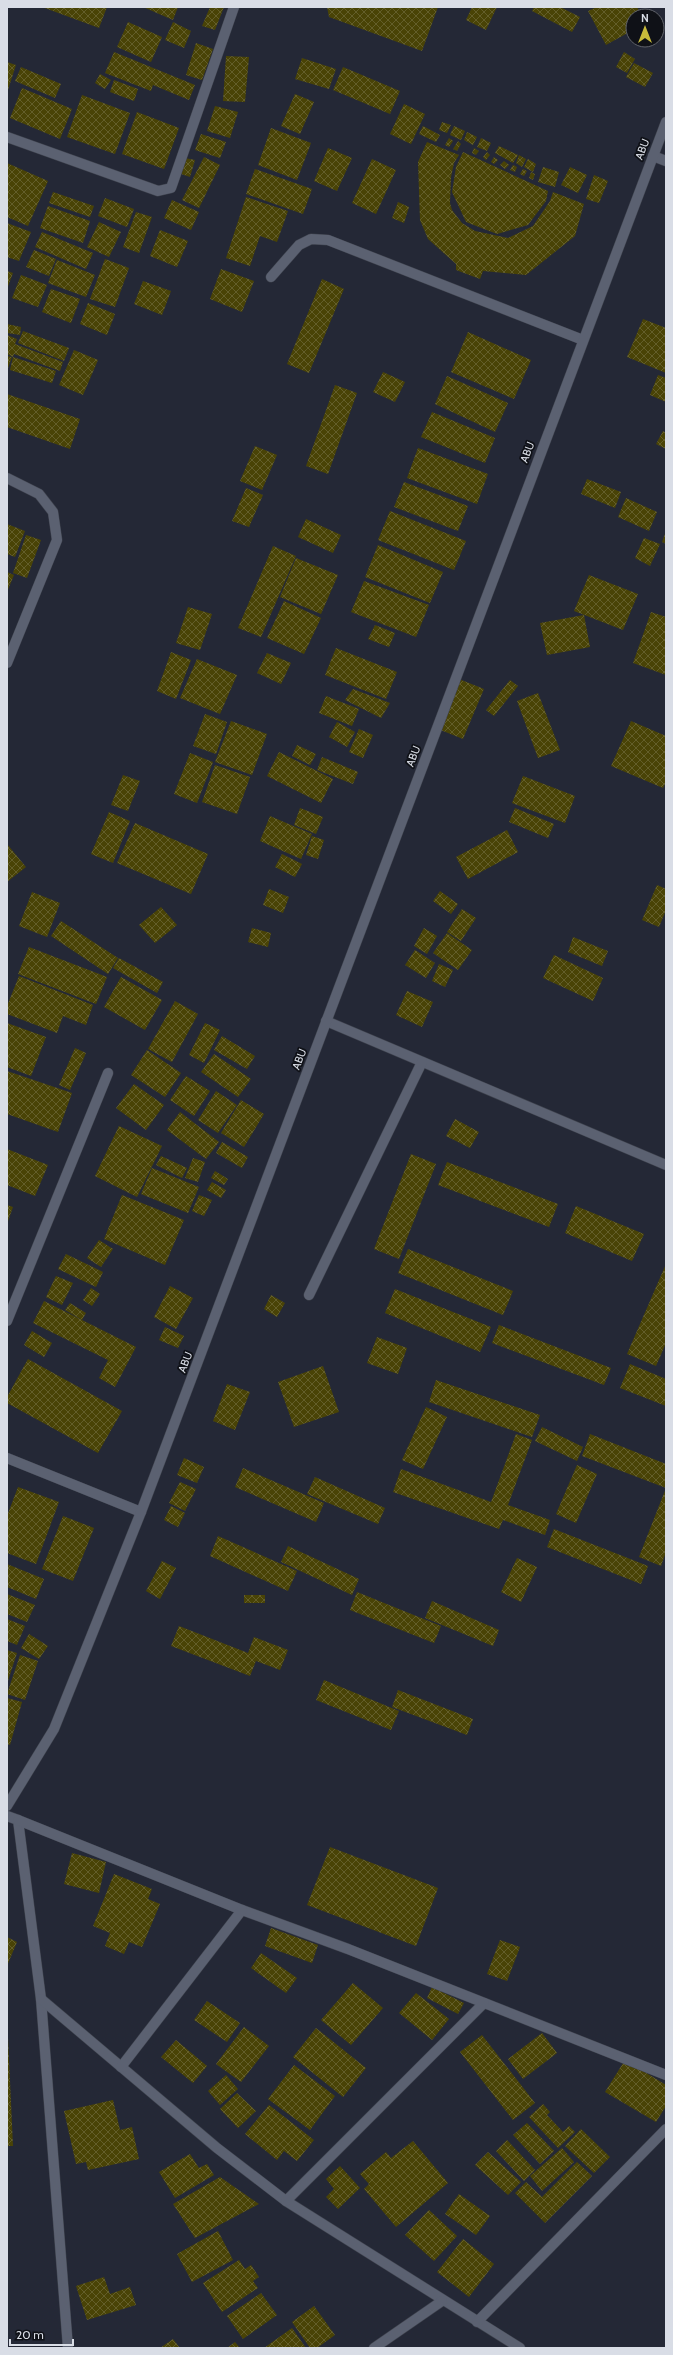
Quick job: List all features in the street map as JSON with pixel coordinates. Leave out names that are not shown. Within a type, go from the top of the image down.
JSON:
[{"type":"street","points":[[7,137],[158,191],[171,188],[234,7]]},
{"type":"street","name":"ABU","points":[[7,1806],[54,1729],[141,1512],[666,122]]},
{"type":"street","points":[[653,156],[666,161]]},
{"type":"street","points":[[271,277],[298,245],[311,239],[328,240],[583,340]]},
{"type":"street","points":[[7,478],[26,486],[39,494],[44,500],[53,512],[57,540],[7,663]]},
{"type":"street","points":[[326,1021],[666,1165]]},
{"type":"street","points":[[309,1295],[422,1062]]},
{"type":"street","points":[[7,1321],[108,1073]]},
{"type":"street","points":[[7,1458],[141,1512]]},
{"type":"street","points":[[7,1816],[242,1910],[666,2075]]},
{"type":"street","points":[[18,1820],[41,1999],[68,2348]]},
{"type":"street","points":[[121,2067],[242,1910]]},
{"type":"street","points":[[41,1999],[217,2148],[286,2201],[442,2301],[520,2348]]},
{"type":"street","points":[[286,2201],[484,2003]]},
{"type":"street","points":[[477,2322],[666,2130]]},
{"type":"street","points":[[374,2348],[442,2301]]},
{"type":"building","points":[[42,7],[107,7],[99,28]]},
{"type":"building","points":[[143,7],[178,7],[173,20]]},
{"type":"building","points":[[210,7],[224,7],[215,30],[202,26]]},
{"type":"building","points":[[327,7],[438,7],[422,51],[329,17]]},
{"type":"building","points":[[472,7],[497,7],[486,30],[466,20]]},
{"type":"building","points":[[534,7],[560,7],[580,17],[572,32],[532,11]]},
{"type":"building","points":[[597,7],[638,8],[625,8],[625,34],[606,45],[588,11]]},
{"type":"building","points":[[128,22],[162,37],[151,62],[117,47]]},
{"type":"building","points":[[173,22],[191,31],[184,48],[165,40]]},
{"type":"building","points":[[196,43],[213,49],[202,80],[186,75]]},
{"type":"building","points":[[114,52],[195,85],[189,100],[153,85],[151,91],[105,73]]},
{"type":"building","points":[[624,52],[635,59],[627,73],[616,67]]},
{"type":"building","points":[[226,56],[249,57],[245,102],[223,101]]},
{"type":"building","points":[[302,58],[336,69],[329,89],[295,79]]},
{"type":"building","points":[[7,62],[16,65],[7,93]]},
{"type":"building","points":[[634,63],[653,73],[645,87],[626,77]]},
{"type":"building","points":[[21,67],[61,84],[55,98],[15,81]]},
{"type":"building","points":[[343,67],[400,91],[390,114],[333,90]]},
{"type":"building","points":[[100,74],[111,80],[105,89],[95,83]]},
{"type":"building","points":[[114,80],[138,89],[134,101],[110,92]]},
{"type":"building","points":[[22,88],[72,109],[60,139],[10,118]]},
{"type":"building","points":[[295,94],[314,102],[300,134],[281,126]]},
{"type":"building","points":[[82,95],[130,113],[115,154],[67,137]]},
{"type":"building","points":[[404,104],[425,114],[411,144],[390,134]]},
{"type":"building","points":[[215,106],[238,112],[230,138],[207,131]]},
{"type":"building","points":[[137,112],[179,128],[164,169],[122,154]]},
{"type":"building","points":[[442,122],[451,125],[447,133],[439,130]]},
{"type":"building","points":[[423,126],[440,135],[436,142],[419,134]]},
{"type":"building","points":[[454,126],[465,131],[461,140],[450,135]]},
{"type":"building","points":[[271,128],[311,143],[297,180],[258,165]]},
{"type":"building","points":[[467,132],[477,137],[473,145],[464,140]]},
{"type":"building","points":[[201,134],[226,142],[220,158],[195,150]]},
{"type":"building","points":[[449,138],[453,141],[449,147],[445,145]]},
{"type":"building","points":[[481,138],[491,143],[487,151],[477,147]]},
{"type":"building","points":[[458,141],[461,144],[457,151],[453,149]]},
{"type":"building","points":[[427,142],[459,155],[454,163],[451,177],[450,203],[452,210],[462,223],[475,231],[508,238],[533,226],[550,201],[553,192],[584,204],[575,236],[526,275],[483,271],[480,279],[456,270],[456,264],[428,239],[420,220],[418,162]]},
{"type":"building","points":[[499,146],[518,155],[513,163],[495,153]]},
{"type":"building","points":[[328,148],[352,158],[337,191],[314,181]]},
{"type":"building","points":[[474,148],[479,151],[476,155],[472,153]]},
{"type":"building","points":[[463,152],[548,191],[546,201],[528,225],[497,234],[466,222],[452,192],[456,167]]},
{"type":"building","points":[[487,152],[490,155],[486,160],[483,157]]},
{"type":"building","points":[[519,155],[526,159],[522,167],[516,163]]},
{"type":"building","points":[[204,157],[220,165],[199,208],[182,200]]},
{"type":"building","points":[[494,157],[498,160],[494,164],[491,162]]},
{"type":"building","points":[[185,158],[195,160],[190,177],[181,174]]},
{"type":"building","points":[[372,159],[396,170],[376,214],[352,203]]},
{"type":"building","points":[[528,159],[536,164],[533,172],[524,167]]},
{"type":"building","points":[[504,161],[509,165],[505,169],[500,165]]},
{"type":"building","points":[[7,163],[48,181],[28,226],[7,217]]},
{"type":"building","points":[[513,165],[517,167],[515,172],[510,170]]},
{"type":"building","points":[[543,167],[559,172],[555,187],[538,182]]},
{"type":"building","points":[[570,167],[587,175],[578,193],[561,185]]},
{"type":"building","points":[[255,169],[312,189],[303,214],[246,194]]},
{"type":"building","points":[[523,169],[527,171],[524,176],[520,174]]},
{"type":"building","points":[[531,172],[535,174],[533,180],[529,178]]},
{"type":"building","points":[[594,175],[608,181],[599,203],[586,199]]},
{"type":"building","points":[[53,192],[94,206],[90,217],[49,203]]},
{"type":"building","points":[[246,197],[288,211],[277,242],[260,236],[250,266],[226,258]]},
{"type":"building","points":[[105,198],[134,209],[127,227],[98,216]]},
{"type":"building","points":[[172,200],[199,212],[191,230],[164,218]]},
{"type":"building","points":[[398,202],[409,207],[404,223],[392,218]]},
{"type":"building","points":[[48,206],[90,221],[83,243],[40,228]]},
{"type":"building","points":[[136,212],[152,217],[139,253],[123,247]]},
{"type":"building","points":[[99,222],[121,232],[109,257],[87,247]]},
{"type":"building","points":[[7,223],[31,232],[19,261],[7,257]]},
{"type":"building","points":[[160,230],[188,241],[177,267],[150,256]]},
{"type":"building","points":[[42,232],[93,253],[86,269],[35,247]]},
{"type":"building","points":[[34,250],[56,259],[49,276],[26,267]]},
{"type":"building","points":[[105,259],[129,268],[115,307],[90,299]]},
{"type":"building","points":[[57,260],[95,275],[86,297],[48,283]]},
{"type":"building","points":[[221,269],[254,281],[242,312],[210,299]]},
{"type":"building","points":[[7,271],[13,273],[7,289]]},
{"type":"building","points":[[21,275],[47,285],[38,307],[12,298]]},
{"type":"building","points":[[322,279],[344,289],[309,373],[287,364]]},
{"type":"building","points":[[143,281],[171,291],[162,315],[134,304]]},
{"type":"building","points":[[51,289],[80,299],[71,323],[42,312]]},
{"type":"building","points":[[88,303],[115,314],[107,335],[80,324]]},
{"type":"building","points":[[643,319],[666,328],[666,373],[627,357]]},
{"type":"building","points":[[7,324],[21,327],[20,335],[7,333]]},
{"type":"building","points":[[23,331],[69,348],[64,361],[18,343]]},
{"type":"building","points":[[468,332],[531,360],[514,399],[451,372]]},
{"type":"building","points":[[7,335],[17,339],[15,344],[63,362],[60,371],[14,354],[13,357],[7,354]]},
{"type":"building","points":[[74,350],[98,360],[83,395],[59,385]]},
{"type":"building","points":[[7,356],[12,357],[7,371]]},
{"type":"building","points":[[13,357],[56,371],[52,383],[10,370]]},
{"type":"building","points":[[383,372],[405,382],[395,402],[373,392]]},
{"type":"building","points":[[658,375],[666,378],[666,402],[650,395]]},
{"type":"building","points":[[447,376],[508,403],[495,432],[435,404]]},
{"type":"building","points":[[335,385],[357,393],[328,474],[306,466]]},
{"type":"building","points":[[7,394],[80,419],[70,449],[7,427]]},
{"type":"building","points":[[432,412],[495,438],[485,463],[421,437]]},
{"type":"building","points":[[663,431],[666,433],[666,449],[656,444]]},
{"type":"building","points":[[255,446],[277,455],[262,490],[240,481]]},
{"type":"building","points":[[418,448],[488,474],[477,504],[407,478]]},
{"type":"building","points":[[587,479],[621,492],[615,508],[581,494]]},
{"type":"building","points":[[404,482],[468,506],[458,531],[394,507]]},
{"type":"building","points":[[246,488],[263,495],[249,527],[232,521]]},
{"type":"building","points":[[626,498],[657,512],[649,531],[618,517]]},
{"type":"building","points":[[390,511],[466,541],[454,570],[378,540]]},
{"type":"building","points":[[306,519],[341,535],[333,553],[298,537]]},
{"type":"building","points":[[7,524],[25,531],[15,557],[7,554]]},
{"type":"building","points":[[666,531],[666,544],[662,542]]},
{"type":"building","points":[[26,535],[41,540],[27,578],[13,573]]},
{"type":"building","points":[[644,538],[660,544],[650,566],[635,558]]},
{"type":"building","points":[[378,545],[443,572],[430,603],[365,577]]},
{"type":"building","points":[[273,546],[296,556],[261,637],[238,628]]},
{"type":"building","points":[[296,558],[338,575],[321,614],[280,597]]},
{"type":"building","points":[[7,572],[14,575],[7,592]]},
{"type":"building","points":[[589,575],[638,594],[623,630],[574,611]]},
{"type":"building","points":[[364,581],[429,605],[416,637],[351,612]]},
{"type":"building","points":[[284,601],[321,618],[304,654],[267,638]]},
{"type":"building","points":[[188,607],[212,614],[200,650],[176,643]]},
{"type":"building","points":[[651,612],[666,617],[666,675],[633,663]]},
{"type":"building","points":[[584,615],[590,647],[547,655],[540,623]]},
{"type":"building","points":[[375,625],[395,633],[389,647],[368,639]]},
{"type":"building","points":[[336,648],[397,672],[386,699],[325,675]]},
{"type":"building","points":[[171,652],[191,660],[176,699],[157,691]]},
{"type":"building","points":[[267,653],[291,663],[281,684],[257,673]]},
{"type":"building","points":[[197,659],[237,675],[220,714],[180,698]]},
{"type":"building","points":[[459,679],[484,689],[463,739],[438,729]]},
{"type":"building","points":[[510,680],[518,686],[494,716],[486,710]]},
{"type":"building","points":[[353,689],[390,703],[381,718],[345,700]]},
{"type":"building","points":[[538,693],[560,750],[538,758],[517,701]]},
{"type":"building","points":[[326,696],[359,709],[352,726],[319,713]]},
{"type":"building","points":[[205,714],[227,722],[216,754],[193,746]]},
{"type":"building","points":[[231,721],[267,734],[252,775],[215,762]]},
{"type":"building","points":[[631,721],[666,736],[666,782],[663,788],[611,766]]},
{"type":"building","points":[[337,722],[355,732],[347,747],[329,737]]},
{"type":"building","points":[[359,729],[373,735],[363,758],[349,752]]},
{"type":"building","points":[[297,745],[316,754],[310,765],[292,756]]},
{"type":"building","points":[[279,752],[333,779],[321,803],[267,776]]},
{"type":"building","points":[[190,753],[213,762],[197,803],[174,794]]},
{"type":"building","points":[[322,757],[358,772],[353,784],[317,770]]},
{"type":"building","points":[[215,765],[250,777],[237,814],[202,802]]},
{"type":"building","points":[[123,775],[140,781],[128,811],[111,805]]},
{"type":"building","points":[[523,776],[575,796],[565,823],[512,803]]},
{"type":"building","points":[[300,808],[323,817],[316,834],[294,825]]},
{"type":"building","points":[[515,808],[554,824],[548,838],[509,822]]},
{"type":"building","points":[[109,812],[130,821],[113,863],[91,854]]},
{"type":"building","points":[[270,816],[312,834],[301,859],[260,841]]},
{"type":"building","points":[[135,823],[208,854],[191,894],[117,863]]},
{"type":"building","points":[[507,830],[518,852],[468,879],[456,857]]},
{"type":"building","points":[[312,836],[324,840],[318,859],[306,855]]},
{"type":"building","points":[[7,844],[26,867],[7,882]]},
{"type":"building","points":[[282,854],[302,864],[295,877],[275,867]]},
{"type":"building","points":[[657,885],[666,889],[666,910],[659,927],[642,920]]},
{"type":"building","points":[[269,889],[289,897],[283,913],[263,905]]},
{"type":"building","points":[[440,891],[458,904],[451,914],[433,901]]},
{"type":"building","points":[[32,892],[60,903],[47,937],[19,926]]},
{"type":"building","points":[[161,907],[177,925],[155,943],[139,925]]},
{"type":"building","points":[[462,909],[476,918],[461,941],[447,932]]},
{"type":"building","points":[[61,921],[118,958],[108,974],[51,936]]},
{"type":"building","points":[[252,928],[271,933],[268,947],[248,942]]},
{"type":"building","points":[[424,928],[437,936],[427,954],[414,946]]},
{"type":"building","points":[[447,933],[472,950],[458,970],[433,953]]},
{"type":"building","points":[[573,937],[608,951],[602,966],[568,952]]},
{"type":"building","points":[[29,947],[107,977],[96,1004],[18,974]]},
{"type":"building","points":[[415,950],[435,963],[426,978],[405,965]]},
{"type":"building","points":[[554,955],[603,978],[593,1001],[543,978]]},
{"type":"building","points":[[119,958],[163,982],[157,993],[113,968]]},
{"type":"building","points":[[439,964],[453,970],[445,987],[432,981]]},
{"type":"building","points":[[19,976],[93,1005],[86,1025],[63,1016],[57,1033],[7,1014],[7,1006]]},
{"type":"building","points":[[121,977],[162,1000],[145,1030],[104,1007]]},
{"type":"building","points":[[407,991],[433,1002],[422,1027],[396,1015]]},
{"type":"building","points":[[175,1001],[198,1014],[172,1062],[148,1049]]},
{"type":"building","points":[[7,1023],[46,1037],[31,1076],[7,1067]]},
{"type":"building","points":[[205,1023],[220,1030],[204,1063],[189,1055]]},
{"type":"building","points":[[222,1036],[255,1056],[247,1069],[214,1050]]},
{"type":"building","points":[[75,1048],[86,1053],[70,1090],[59,1085]]},
{"type":"building","points":[[147,1050],[181,1073],[165,1097],[131,1075]]},
{"type":"building","points":[[214,1054],[251,1079],[238,1097],[201,1072]]},
{"type":"building","points":[[7,1071],[72,1093],[58,1132],[7,1114]]},
{"type":"building","points":[[186,1076],[210,1091],[194,1116],[170,1100]]},
{"type":"building","points":[[134,1084],[164,1105],[146,1130],[116,1108]]},
{"type":"building","points":[[216,1091],[237,1105],[218,1133],[198,1120]]},
{"type":"building","points":[[241,1100],[264,1114],[244,1147],[221,1133]]},
{"type":"building","points":[[180,1112],[219,1142],[206,1159],[167,1130]]},
{"type":"building","points":[[455,1119],[479,1132],[470,1148],[446,1136]]},
{"type":"building","points":[[119,1126],[162,1146],[137,1197],[95,1176]]},
{"type":"building","points":[[222,1142],[248,1157],[242,1168],[216,1153]]},
{"type":"building","points":[[7,1149],[48,1165],[35,1196],[7,1185]]},
{"type":"building","points":[[411,1154],[436,1164],[399,1259],[374,1249]]},
{"type":"building","points":[[161,1156],[187,1168],[182,1178],[156,1165]]},
{"type":"building","points":[[193,1158],[205,1162],[198,1182],[185,1178]]},
{"type":"building","points":[[447,1162],[558,1204],[549,1227],[438,1185]]},
{"type":"building","points":[[152,1168],[199,1187],[188,1213],[141,1194]]},
{"type":"building","points":[[215,1171],[228,1179],[224,1185],[211,1178]]},
{"type":"building","points":[[212,1182],[226,1190],[221,1198],[207,1190]]},
{"type":"building","points":[[122,1195],[184,1220],[165,1265],[104,1239]]},
{"type":"building","points":[[199,1195],[212,1200],[204,1216],[192,1211]]},
{"type":"building","points":[[7,1205],[13,1207],[7,1224]]},
{"type":"building","points":[[576,1206],[644,1234],[632,1261],[565,1233]]},
{"type":"building","points":[[99,1240],[113,1249],[101,1267],[87,1258]]},
{"type":"building","points":[[408,1249],[513,1291],[503,1315],[398,1273]]},
{"type":"building","points":[[66,1254],[103,1272],[96,1287],[58,1269]]},
{"type":"building","points":[[666,1264],[666,1343],[656,1366],[627,1354]]},
{"type":"building","points":[[56,1276],[73,1283],[62,1305],[46,1297]]},
{"type":"building","points":[[170,1286],[193,1298],[176,1329],[154,1317]]},
{"type":"building","points":[[91,1288],[100,1294],[92,1306],[83,1300]]},
{"type":"building","points":[[395,1289],[491,1327],[480,1352],[385,1313]]},
{"type":"building","points":[[271,1295],[285,1303],[277,1317],[264,1309]]},
{"type":"building","points":[[44,1301],[136,1347],[115,1387],[99,1378],[108,1360],[33,1323]]},
{"type":"building","points":[[70,1303],[86,1313],[82,1320],[65,1310]]},
{"type":"building","points":[[499,1325],[611,1368],[604,1385],[492,1343]]},
{"type":"building","points":[[165,1327],[184,1336],[178,1348],[159,1340]]},
{"type":"building","points":[[32,1331],[52,1343],[44,1357],[24,1345]]},
{"type":"building","points":[[377,1337],[407,1348],[398,1374],[367,1363]]},
{"type":"building","points":[[28,1359],[122,1411],[98,1453],[7,1403],[7,1397]]},
{"type":"building","points":[[630,1364],[666,1379],[666,1406],[620,1388]]},
{"type":"building","points":[[323,1366],[339,1412],[294,1427],[278,1382]]},
{"type":"building","points":[[436,1380],[540,1415],[532,1437],[429,1402]]},
{"type":"building","points":[[227,1384],[250,1392],[235,1430],[213,1421]]},
{"type":"building","points":[[426,1407],[447,1417],[423,1469],[402,1460]]},
{"type":"building","points":[[542,1427],[583,1447],[577,1461],[535,1441]]},
{"type":"building","points":[[516,1434],[532,1440],[508,1505],[550,1520],[545,1535],[503,1520],[499,1529],[393,1492],[401,1469],[491,1502]]},
{"type":"building","points":[[590,1434],[666,1464],[666,1488],[582,1456]]},
{"type":"building","points":[[184,1458],[204,1467],[197,1483],[177,1475]]},
{"type":"building","points":[[577,1465],[597,1474],[576,1523],[556,1514]]},
{"type":"building","points":[[243,1468],[324,1503],[316,1522],[235,1487]]},
{"type":"building","points":[[315,1477],[385,1508],[378,1524],[307,1494]]},
{"type":"building","points":[[180,1482],[196,1489],[185,1511],[169,1503]]},
{"type":"building","points":[[18,1487],[59,1502],[36,1564],[7,1553],[7,1516]]},
{"type":"building","points":[[666,1488],[666,1552],[661,1566],[639,1557]]},
{"type":"building","points":[[171,1506],[185,1513],[178,1527],[164,1520]]},
{"type":"building","points":[[63,1516],[94,1528],[73,1581],[42,1569]]},
{"type":"building","points":[[554,1529],[648,1566],[641,1584],[547,1547]]},
{"type":"building","points":[[218,1536],[297,1571],[288,1591],[210,1556]]},
{"type":"building","points":[[288,1546],[359,1579],[352,1595],[281,1562]]},
{"type":"building","points":[[517,1558],[537,1567],[521,1602],[501,1592]]},
{"type":"building","points":[[162,1561],[176,1568],[160,1599],[146,1591]]},
{"type":"building","points":[[7,1564],[44,1579],[36,1599],[7,1587]]},
{"type":"building","points":[[357,1592],[441,1626],[434,1643],[350,1610]]},
{"type":"building","points":[[7,1594],[35,1605],[27,1622],[7,1614]]},
{"type":"building","points":[[244,1595],[265,1595],[265,1603],[244,1603]]},
{"type":"building","points":[[432,1601],[499,1630],[493,1646],[425,1618]]},
{"type":"building","points":[[7,1619],[25,1626],[17,1645],[7,1641]]},
{"type":"building","points":[[179,1626],[248,1653],[254,1637],[288,1650],[280,1670],[256,1661],[250,1676],[171,1646]]},
{"type":"building","points":[[29,1634],[48,1646],[39,1659],[21,1648]]},
{"type":"building","points":[[7,1650],[17,1653],[7,1684]]},
{"type":"building","points":[[20,1655],[38,1661],[25,1700],[7,1694]]},
{"type":"building","points":[[324,1680],[399,1711],[391,1730],[316,1700]]},
{"type":"building","points":[[398,1690],[473,1719],[467,1735],[392,1707]]},
{"type":"building","points":[[7,1698],[22,1702],[10,1745],[7,1744]]},
{"type":"building","points":[[330,1847],[438,1888],[416,1946],[307,1905]]},
{"type":"building","points":[[72,1853],[106,1862],[99,1893],[64,1884]]},
{"type":"building","points":[[114,1874],[152,1889],[148,1899],[160,1904],[142,1947],[129,1942],[124,1954],[105,1946],[110,1933],[93,1926]]},
{"type":"building","points":[[271,1928],[318,1945],[312,1963],[265,1946]]},
{"type":"building","points":[[7,1937],[17,1942],[7,1966]]},
{"type":"building","points":[[500,1940],[520,1947],[507,1981],[487,1974]]},
{"type":"building","points":[[261,1953],[297,1978],[286,1993],[251,1968]]},
{"type":"building","points":[[353,1983],[383,2008],[351,2045],[321,2020]]},
{"type":"building","points":[[432,1987],[464,2003],[458,2014],[427,1998]]},
{"type":"building","points":[[416,1993],[449,2019],[432,2040],[399,2013]]},
{"type":"building","points":[[207,2001],[240,2023],[227,2042],[194,2020]]},
{"type":"building","points":[[7,2016],[13,2146],[7,2146]]},
{"type":"building","points":[[244,2027],[269,2046],[241,2082],[216,2064]]},
{"type":"building","points":[[316,2028],[366,2068],[343,2097],[293,2057]]},
{"type":"building","points":[[542,2033],[557,2053],[523,2079],[508,2059]]},
{"type":"building","points":[[482,2035],[535,2103],[513,2120],[460,2052]]},
{"type":"building","points":[[176,2040],[207,2066],[193,2083],[161,2057]]},
{"type":"building","points":[[625,2060],[666,2085],[666,2106],[656,2122],[605,2092]]},
{"type":"building","points":[[294,2065],[335,2096],[310,2130],[268,2099]]},
{"type":"building","points":[[226,2075],[238,2089],[220,2105],[208,2091]]},
{"type":"building","points":[[237,2093],[256,2111],[238,2128],[220,2109]]},
{"type":"building","points":[[113,2100],[120,2130],[132,2127],[139,2159],[88,2170],[86,2162],[76,2164],[64,2111]]},
{"type":"building","points":[[543,2104],[550,2112],[547,2115],[563,2132],[569,2126],[575,2132],[558,2148],[529,2117]]},
{"type":"building","points":[[269,2105],[314,2140],[297,2161],[284,2151],[277,2160],[245,2134]]},
{"type":"building","points":[[527,2123],[554,2151],[540,2164],[513,2135]]},
{"type":"building","points":[[581,2129],[610,2157],[594,2173],[565,2146]]},
{"type":"building","points":[[507,2140],[535,2170],[524,2181],[496,2151]]},
{"type":"building","points":[[413,2141],[448,2183],[396,2227],[364,2189],[369,2184],[360,2174],[386,2152],[391,2158]]},
{"type":"building","points":[[562,2148],[574,2162],[542,2191],[530,2176]]},
{"type":"building","points":[[488,2152],[521,2182],[508,2195],[475,2165]]},
{"type":"building","points":[[190,2154],[199,2168],[207,2164],[214,2175],[175,2198],[159,2172]]},
{"type":"building","points":[[577,2162],[592,2176],[545,2223],[515,2193],[526,2182],[542,2197]]},
{"type":"building","points":[[340,2166],[360,2188],[338,2209],[326,2197],[334,2189],[326,2179]]},
{"type":"building","points":[[220,2177],[259,2204],[195,2238],[173,2204]]},
{"type":"building","points":[[459,2194],[490,2216],[476,2235],[445,2214]]},
{"type":"building","points":[[429,2210],[457,2236],[434,2261],[405,2235]]},
{"type":"building","points":[[218,2231],[233,2260],[192,2282],[177,2254]]},
{"type":"building","points":[[463,2239],[494,2264],[469,2297],[437,2272]]},
{"type":"building","points":[[239,2260],[245,2269],[251,2265],[259,2277],[253,2281],[258,2288],[222,2312],[203,2283]]},
{"type":"building","points":[[104,2277],[110,2294],[130,2287],[136,2305],[87,2320],[76,2286]]},
{"type":"building","points":[[261,2293],[277,2315],[243,2339],[227,2316]]},
{"type":"building","points":[[314,2306],[335,2335],[317,2348],[310,2348],[292,2322]]},
{"type":"building","points":[[292,2328],[306,2348],[264,2348]]},
{"type":"building","points":[[173,2339],[180,2348],[160,2348]]},
{"type":"building","points":[[235,2342],[240,2348],[227,2348]]}]
